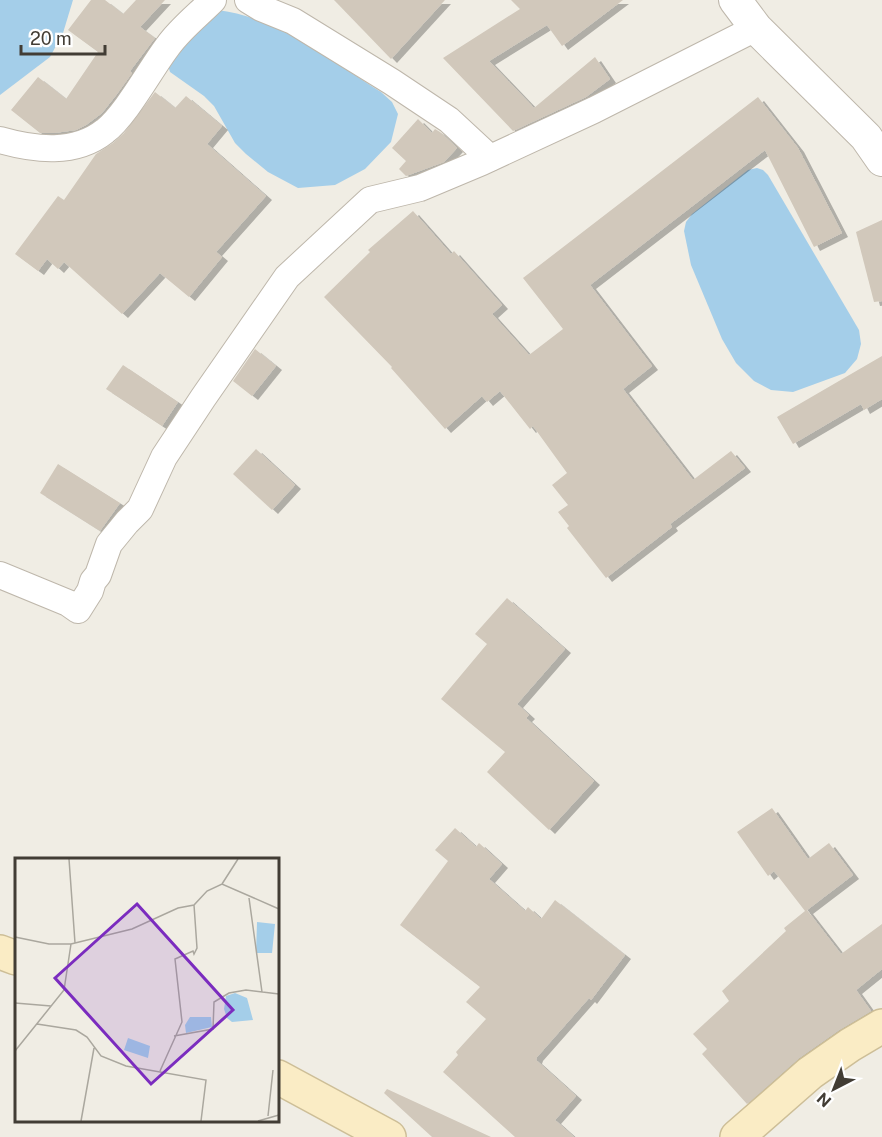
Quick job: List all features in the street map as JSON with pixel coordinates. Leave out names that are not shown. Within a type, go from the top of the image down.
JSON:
[{"type":"main road","points":[[0,952],[15,958]]},
{"type":"main road","points":[[737,1137],[810,1073],[882,1026]]},
{"type":"main road","points":[[279,1078],[389,1137]]},
{"type":"street","points":[[0,140],[27,148],[74,147],[105,131],[120,115],[169,43],[213,0]]},
{"type":"street","points":[[248,0],[293,21],[449,120],[490,158]]},
{"type":"street","points":[[735,0],[756,28],[867,137],[882,160]]},
{"type":"street","points":[[0,575],[68,603],[78,610],[98,575],[109,544],[140,509],[165,457],[287,277],[370,200],[420,188],[490,158],[594,110],[756,28]]},
{"type":"water","points":[[0,0],[73,0],[63,33],[50,57],[0,95]]},
{"type":"water","points":[[217,10],[261,21],[282,31],[323,54],[381,92],[392,102],[398,114],[391,142],[365,169],[335,185],[298,188],[268,172],[235,143],[214,106],[170,72],[167,62]]},
{"type":"water","points":[[757,168],[768,175],[859,330],[861,344],[857,359],[845,373],[793,392],[771,390],[754,381],[736,363],[722,339],[691,265],[684,231],[686,222],[692,214],[748,170]]},
{"type":"building","points":[[91,0],[105,0],[123,14],[136,0],[165,0],[140,27],[155,38],[102,113],[76,130],[40,133],[11,110],[38,77],[66,99],[98,52],[68,30]]},
{"type":"building","points":[[334,0],[445,0],[391,59]]},
{"type":"building","points":[[511,0],[623,0],[562,46],[547,25],[489,61],[534,108],[595,57],[610,79],[586,97],[513,131],[443,58],[520,9]]},
{"type":"building","points":[[155,92],[175,108],[186,96],[222,126],[207,144],[266,196],[216,252],[222,257],[189,297],[160,273],[122,314],[64,262],[58,269],[47,259],[38,271],[15,254],[58,196],[64,200],[96,154],[124,133]]},
{"type":"building","points":[[758,97],[798,148],[842,233],[814,247],[765,150],[590,285],[652,366],[623,389],[693,480],[731,451],[745,468],[670,524],[672,527],[606,578],[567,528],[569,526],[558,512],[568,505],[552,485],[567,473],[533,426],[530,429],[500,391],[487,402],[482,396],[445,429],[392,367],[324,297],[370,252],[368,250],[413,211],[451,254],[454,251],[502,305],[492,314],[529,355],[563,329],[523,278]]},
{"type":"building","points":[[418,119],[432,133],[435,129],[440,132],[457,148],[444,162],[406,176],[399,169],[406,161],[392,148]]},
{"type":"building","points":[[882,220],[882,301],[874,302],[856,232]]},
{"type":"building","points":[[255,349],[276,366],[252,396],[233,381]]},
{"type":"building","points":[[882,356],[882,399],[864,410],[861,404],[793,444],[777,417]]},
{"type":"building","points":[[123,365],[178,402],[162,426],[106,389]]},
{"type":"building","points":[[256,449],[295,485],[272,510],[233,474]]},
{"type":"building","points":[[58,464],[120,503],[100,531],[40,493]]},
{"type":"building","points":[[507,598],[565,649],[517,704],[529,715],[526,718],[594,781],[549,830],[487,772],[505,752],[441,699],[487,644],[475,634]]},
{"type":"building","points":[[772,808],[808,859],[829,843],[853,875],[807,910],[841,954],[882,924],[882,969],[856,990],[871,1011],[799,1058],[747,1104],[702,1054],[707,1049],[693,1034],[729,1001],[722,991],[786,931],[784,928],[805,911],[774,871],[768,876],[737,832]]},
{"type":"building","points":[[455,828],[476,847],[479,843],[502,864],[489,879],[525,911],[528,907],[541,919],[555,900],[625,955],[591,1000],[589,998],[536,1060],[576,1096],[555,1120],[574,1137],[515,1137],[443,1072],[458,1055],[456,1052],[486,1019],[466,1002],[480,987],[400,925],[448,861],[435,850]]},
{"type":"building","points":[[387,1089],[491,1137],[432,1137],[384,1093]]}]
